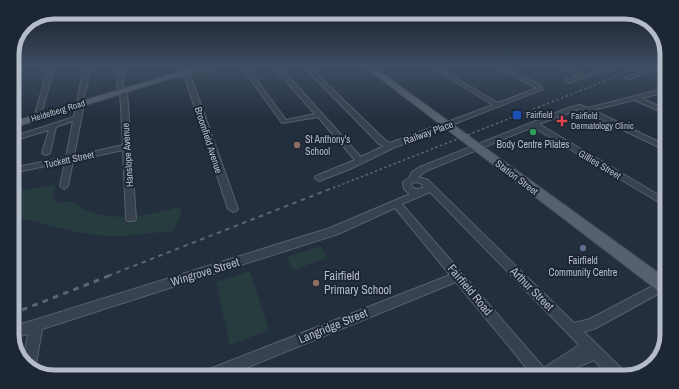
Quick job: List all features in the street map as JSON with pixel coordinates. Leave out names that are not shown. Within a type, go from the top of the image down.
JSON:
[{"type":"main road","name":"Heidelberg Road","points":[[19,124],[141,84]]},
{"type":"main road","name":"Station Street","points":[[393,84],[660,281]]},
{"type":"street","points":[[37,118],[47,84]]},
{"type":"street","points":[[64,186],[81,104],[80,99],[84,84]]},
{"type":"street","name":"Hanslope Avenue","points":[[120,84],[120,88],[123,91],[131,219]]},
{"type":"street","name":"Broomfield Avenue","points":[[190,84],[233,210]]},
{"type":"street","points":[[256,84],[284,122],[319,115]]},
{"type":"street","points":[[292,84],[360,161]]},
{"type":"street","points":[[323,84],[382,142],[390,146]]},
{"type":"street","points":[[463,84],[498,105]]},
{"type":"street","name":"Railway Place","points":[[319,178],[360,161],[390,146],[539,90],[540,88],[534,84]]},
{"type":"street","points":[[424,187],[412,179],[416,173],[533,124],[573,108],[583,109],[660,92]]},
{"type":"street","points":[[635,98],[660,109]]},
{"type":"street","points":[[583,109],[660,147]]},
{"type":"street","points":[[19,137],[78,118]]},
{"type":"street","name":"Gillies Street","points":[[533,124],[660,200]]},
{"type":"street","points":[[46,153],[52,126]]},
{"type":"street","name":"Tuckett Street","points":[[19,170],[126,147]]},
{"type":"street","points":[[424,187],[422,174],[429,168]]},
{"type":"street","name":"Wingrove Street","points":[[396,203],[407,195],[408,189],[406,184],[412,179]]},
{"type":"street","points":[[408,189],[414,192],[424,187]]},
{"type":"street","name":"Wingrove Street","points":[[19,331],[334,231],[396,203],[424,187]]},
{"type":"street","name":"Arthur Street","points":[[424,187],[430,193],[443,201],[613,370]]},
{"type":"street","name":"Fairfield Road","points":[[396,203],[537,370]]},
{"type":"street","name":"Langridge Street","points":[[224,370],[459,276]]},
{"type":"street","points":[[575,332],[660,288]]},
{"type":"street","points":[[30,360],[36,325]]},
{"type":"street","points":[[556,370],[592,349]]},
{"type":"green space","points":[[56,184],[53,199],[58,203],[72,201],[85,210],[110,216],[122,217],[145,215],[180,207],[181,216],[173,231],[110,237],[72,231],[19,218],[19,189],[28,190]]},
{"type":"green space","points":[[320,246],[327,258],[293,270],[287,257]]},
{"type":"green space","points":[[250,271],[269,330],[230,345],[216,282]]},
{"type":"railway","points":[[333,188],[597,84]]},
{"type":"railway","points":[[108,276],[335,187]]},
{"type":"railway","points":[[19,311],[111,275]]},
{"type":"place","name":"Fairfield","points":[[517,115]]},
{"type":"place","name":"Fairfield Dermatology Clinic","points":[[562,121]]},
{"type":"place","name":"Body Centre Pilates","points":[[533,132]]},
{"type":"place","name":"St Anthony's School","points":[[297,145]]},
{"type":"place","name":"Fairfield Community Centre","points":[[583,248]]},
{"type":"place","name":"Fairfield Primary School","points":[[316,283]]}]
